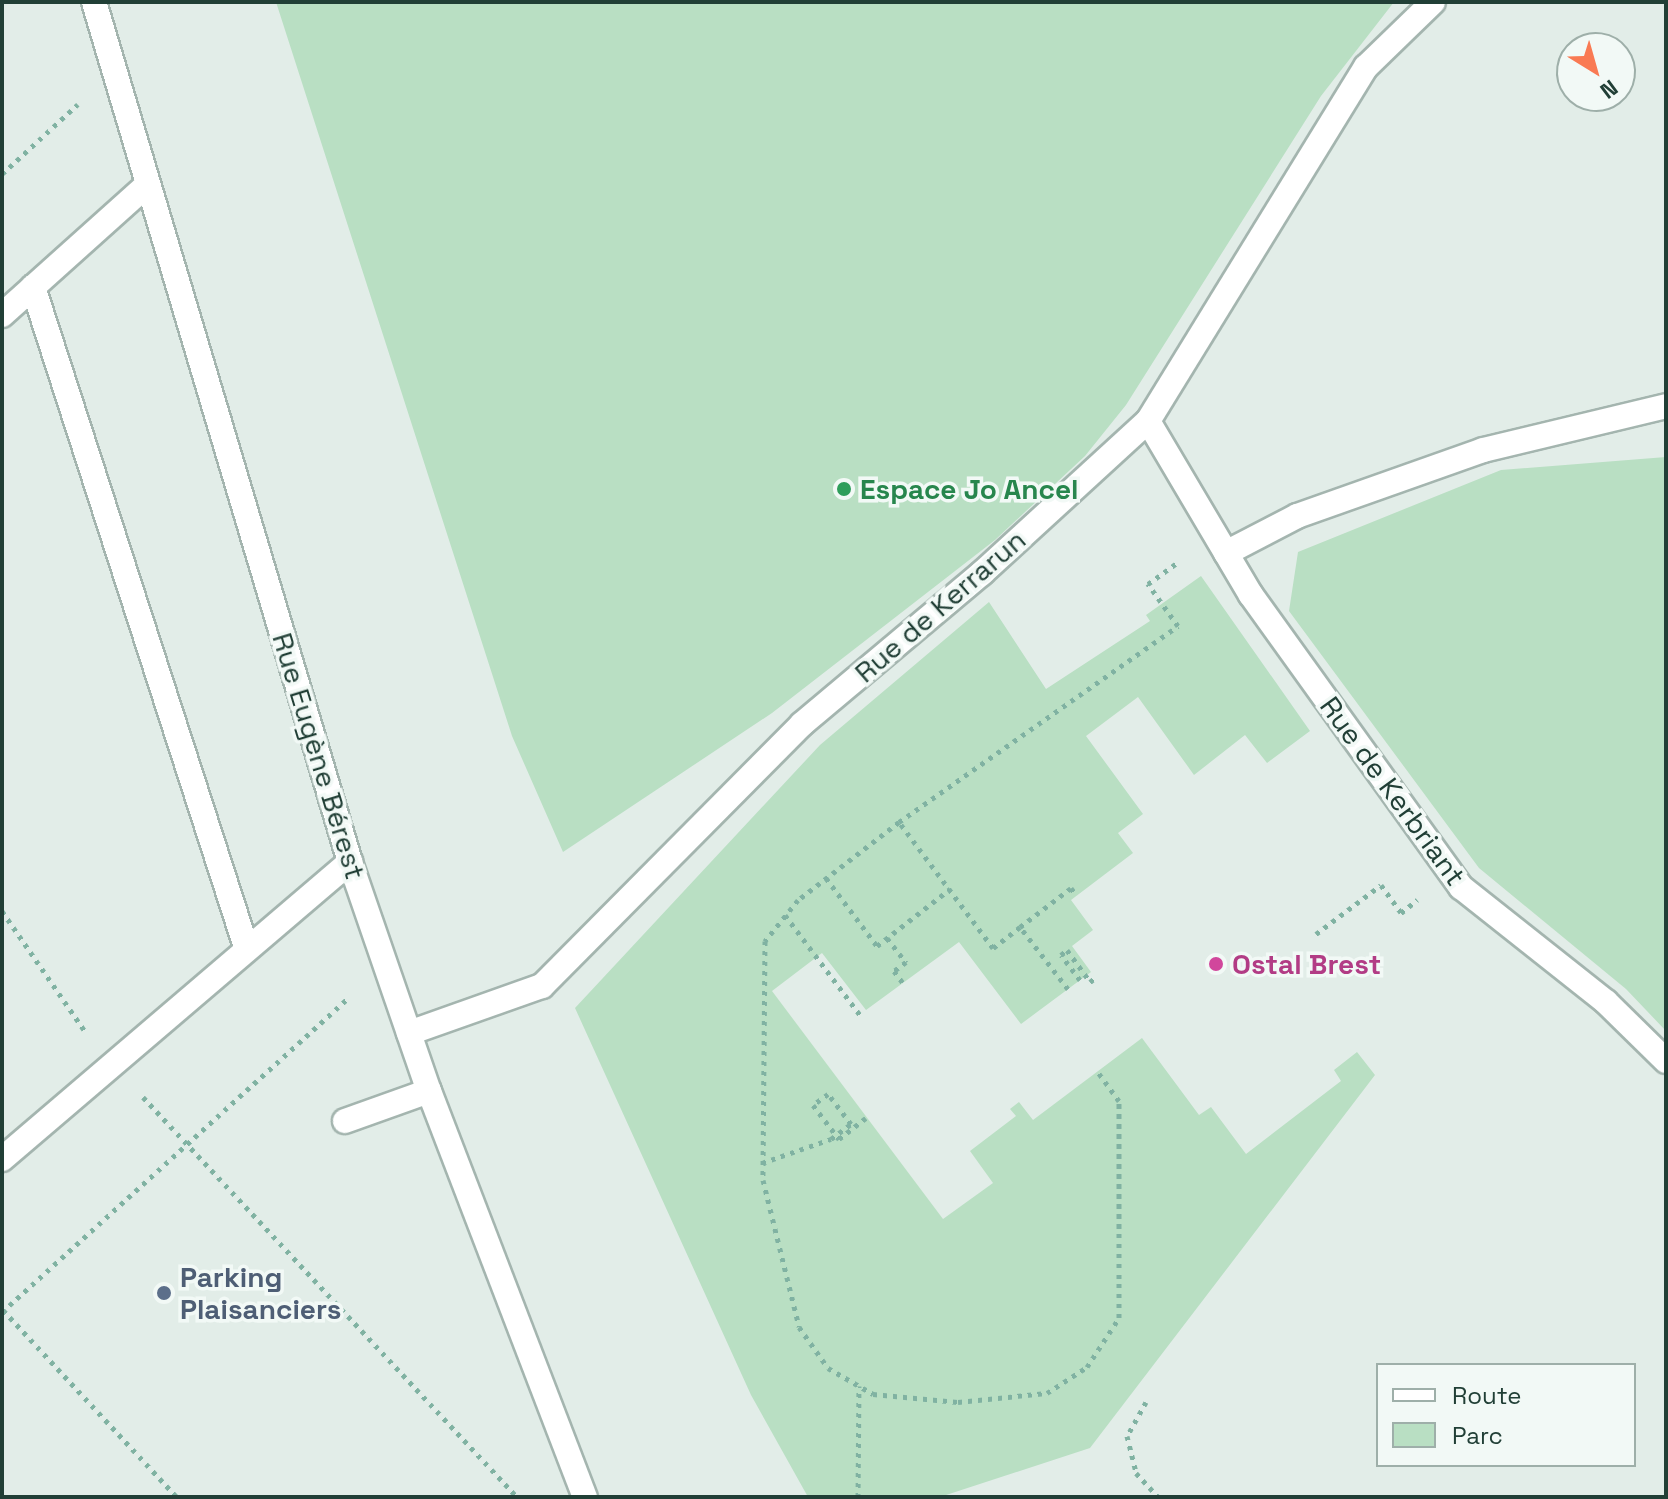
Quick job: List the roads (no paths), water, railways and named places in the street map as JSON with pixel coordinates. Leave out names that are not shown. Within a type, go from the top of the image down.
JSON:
[{"type":"street","name":"Rue Eugène Bérest","points":[[94,2],[146,186],[350,862],[429,1091],[585,1497]]},
{"type":"street","name":"Rue de Kerrarun","points":[[409,1033],[542,986],[802,724],[982,573],[1148,421],[1366,67],[1433,2]]},
{"type":"street","points":[[2,315],[146,186]]},
{"type":"street","points":[[33,287],[246,947]]},
{"type":"street","points":[[1226,553],[1297,516],[1483,450],[1666,406]]},
{"type":"street","name":"Rue de Kerbriant","points":[[1148,421],[1226,553],[1451,875],[1606,1002],[1666,1061]]},
{"type":"street","points":[[2,1159],[246,947],[350,862]]},
{"type":"street","points":[[345,1121],[429,1091]]},
{"type":"place","name":"Espace Jo Ancel","points":[[844,489]]},
{"type":"place","name":"Ostal Brest","points":[[1216,964]]},
{"type":"place","name":"Parking Plaisanciers","points":[[164,1293]]}]
